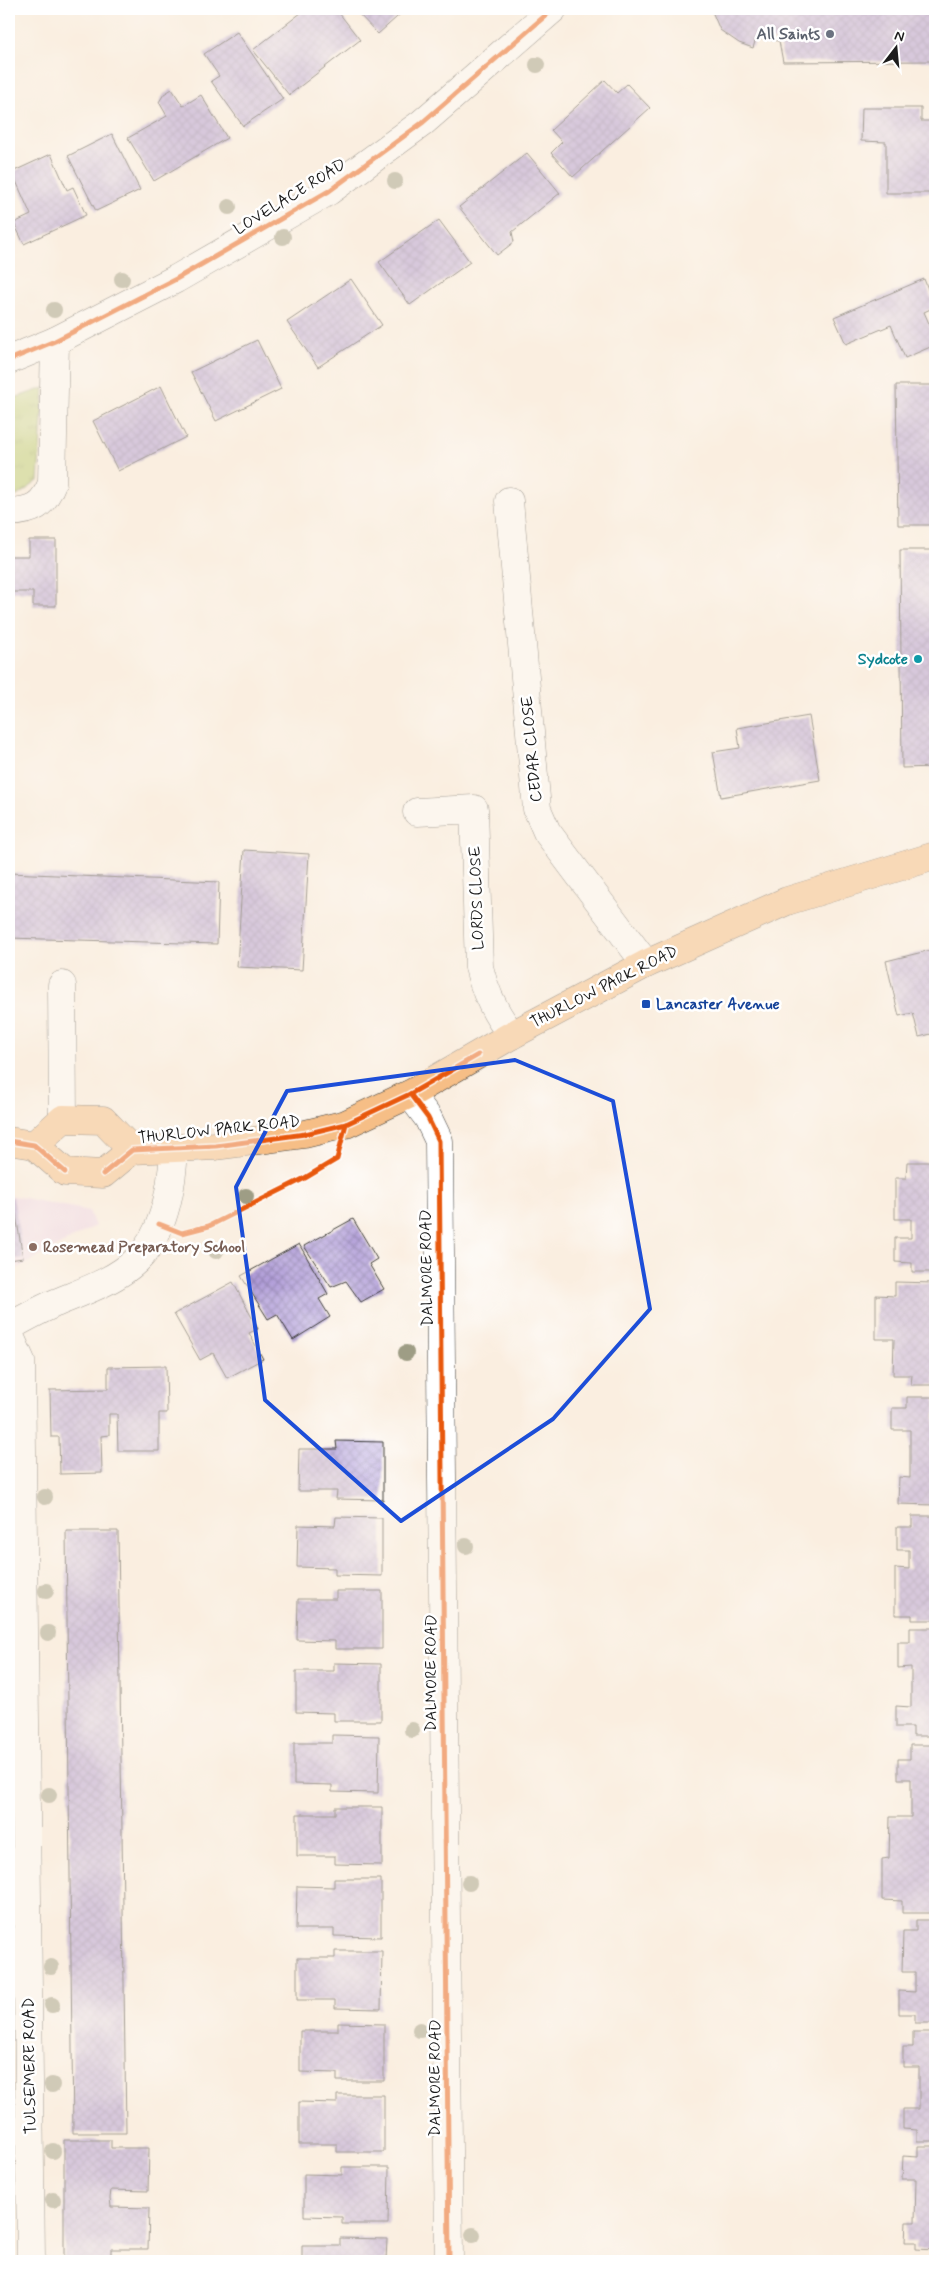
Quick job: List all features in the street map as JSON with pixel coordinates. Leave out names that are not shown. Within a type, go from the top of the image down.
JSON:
[{"type":"highway","name":"THURLOW PARK ROAD","points":[[132,1150],[102,1120],[63,1119],[22,1143],[65,1172],[103,1174],[132,1150],[174,1150],[305,1134],[346,1124],[410,1094],[512,1035],[646,964],[787,901],[935,856]]},
{"type":"street","name":"LOVELACE ROAD","points":[[9,360],[55,341],[176,279],[329,191],[422,123],[554,9]]},
{"type":"street","points":[[9,512],[24,511],[40,504],[47,495],[52,483],[55,341]]},
{"type":"street","name":"CEDAR CLOSE","points":[[509,500],[537,809],[547,832],[646,964]]},
{"type":"street","name":"LORDS CLOSE","points":[[418,812],[474,809],[479,967],[484,989],[492,1007],[512,1035]]},
{"type":"street","points":[[62,985],[63,1119]]},
{"type":"street","name":"DALMORE ROAD","points":[[410,1094],[428,1118],[439,1142],[449,2261]]},
{"type":"street","points":[[9,1328],[51,1305],[109,1280],[137,1260],[154,1234],[166,1202],[172,1181],[174,1150]]},
{"type":"street","name":"TULSEMERE ROAD","points":[[9,1334],[18,1353],[21,1370],[31,2261]]},
{"type":"highlighted area","points":[[515,1060],[613,1101],[650,1309],[553,1419],[401,1521],[265,1400],[236,1187],[287,1091]]},
{"type":"shaded area","name":"Rosemead Preparatory School","points":[[9,1195],[89,1211],[95,1226],[9,1273]]},
{"type":"green space","points":[[44,388],[38,481],[17,496],[9,496],[9,400]]},
{"type":"building","points":[[306,9],[336,9],[360,40],[289,95],[253,50]]},
{"type":"building","points":[[354,9],[406,9],[378,34]]},
{"type":"building","name":"All Saints","points":[[711,9],[935,9],[931,61],[783,62],[779,41],[756,38],[753,48],[739,43],[720,30]]},
{"type":"building","points":[[237,32],[283,99],[243,126],[211,81],[219,76],[204,54]]},
{"type":"building","points":[[605,80],[617,93],[627,84],[650,108],[573,177],[551,153],[562,142],[551,130]]},
{"type":"building","points":[[172,89],[183,106],[201,95],[227,138],[154,181],[128,138],[167,116],[159,102],[164,94]]},
{"type":"building","points":[[862,108],[921,108],[921,121],[932,121],[931,193],[886,193],[886,142],[861,141]]},
{"type":"building","points":[[112,134],[140,190],[96,211],[68,156]]},
{"type":"building","points":[[527,153],[560,193],[512,232],[514,242],[497,255],[459,207]]},
{"type":"building","points":[[51,154],[67,190],[73,187],[86,215],[24,244],[14,223],[31,215],[12,172]]},
{"type":"building","points":[[439,220],[470,262],[410,305],[379,262]]},
{"type":"building","points":[[351,279],[382,325],[318,367],[287,322]]},
{"type":"building","points":[[924,279],[935,307],[924,312],[935,337],[935,345],[905,358],[891,325],[846,344],[834,317]]},
{"type":"building","points":[[257,340],[281,389],[216,421],[191,372]]},
{"type":"building","points":[[896,385],[935,385],[935,525],[898,525]]},
{"type":"building","points":[[161,386],[186,437],[118,471],[93,421]]},
{"type":"building","points":[[29,540],[56,540],[56,606],[33,606],[33,592],[9,592],[9,556],[29,556]]},
{"type":"building","name":"Sydcote","points":[[900,550],[935,550],[935,767],[902,768]]},
{"type":"building","points":[[809,716],[820,780],[721,797],[713,752],[740,748],[737,728]]},
{"type":"building","points":[[244,850],[309,854],[302,970],[237,967]]},
{"type":"building","points":[[9,873],[219,882],[217,944],[9,938]]},
{"type":"building","points":[[935,949],[935,1033],[919,1037],[913,1013],[899,1016],[886,961]]},
{"type":"building","points":[[907,1162],[935,1162],[935,1272],[912,1272],[912,1263],[895,1262],[895,1238],[911,1238],[911,1219],[895,1219],[895,1178],[906,1178]]},
{"type":"building","points":[[13,1197],[23,1258],[9,1260],[9,1198]]},
{"type":"building","points":[[353,1219],[377,1259],[369,1264],[384,1289],[361,1302],[346,1281],[331,1287],[304,1246]]},
{"type":"building","points":[[299,1244],[328,1294],[319,1299],[330,1317],[293,1340],[277,1314],[268,1319],[241,1276]]},
{"type":"building","points":[[233,1282],[258,1329],[249,1333],[263,1359],[227,1378],[213,1353],[200,1360],[174,1314]]},
{"type":"building","points":[[895,1282],[935,1283],[935,1385],[911,1385],[912,1375],[893,1375],[894,1339],[876,1339],[876,1295],[895,1296]]},
{"type":"building","points":[[166,1366],[167,1413],[159,1413],[159,1451],[118,1451],[117,1414],[109,1414],[109,1435],[101,1436],[102,1473],[60,1474],[59,1437],[51,1437],[50,1390],[108,1389],[108,1367]]},
{"type":"building","points":[[907,1397],[935,1397],[935,1505],[898,1504],[899,1477],[910,1478],[910,1430],[892,1430],[892,1408],[907,1408]]},
{"type":"building","points":[[336,1441],[383,1442],[383,1500],[336,1499],[337,1491],[298,1491],[299,1449],[337,1449]]},
{"type":"building","points":[[912,1516],[935,1516],[935,1620],[912,1620],[912,1615],[895,1615],[895,1568],[909,1569],[909,1550],[897,1550],[897,1527],[912,1527]]},
{"type":"building","points":[[336,1517],[382,1518],[382,1576],[335,1575],[335,1568],[297,1567],[298,1525],[335,1526]]},
{"type":"building","points":[[66,1531],[118,1531],[126,2133],[73,2133]]},
{"type":"building","points":[[336,1591],[382,1591],[382,1649],[335,1649],[335,1641],[297,1640],[298,1599],[336,1599]]},
{"type":"building","points":[[910,1628],[935,1628],[935,1736],[913,1736],[913,1727],[896,1727],[896,1706],[911,1707],[911,1667],[898,1668],[898,1642],[910,1642]]},
{"type":"building","points":[[334,1663],[381,1664],[381,1721],[334,1721],[334,1713],[296,1712],[296,1671],[334,1671]]},
{"type":"building","points":[[332,1735],[379,1736],[378,1793],[332,1792],[332,1785],[294,1784],[294,1743],[332,1743]]},
{"type":"building","points":[[910,1745],[935,1745],[935,1913],[902,1913],[902,1901],[882,1900],[882,1859],[889,1858],[890,1817],[911,1817],[911,1779],[898,1779],[898,1759],[910,1759]]},
{"type":"building","points":[[335,1807],[382,1807],[382,1865],[335,1864],[335,1856],[297,1856],[297,1814],[335,1814]]},
{"type":"building","points":[[334,1879],[381,1879],[381,1937],[334,1936],[334,1929],[296,1929],[297,1886],[334,1887]]},
{"type":"building","points":[[916,1920],[935,1920],[935,2023],[915,2023],[915,2014],[899,2014],[899,1991],[915,1992],[915,1972],[902,1972],[903,1931],[916,1931]]},
{"type":"building","points":[[335,1951],[382,1951],[381,2009],[335,2008],[335,2000],[297,2000],[297,1958],[335,1958]]},
{"type":"building","points":[[338,2023],[384,2024],[384,2081],[337,2081],[337,2073],[300,2072],[300,2031],[338,2031]]},
{"type":"building","points":[[913,2032],[935,2032],[935,2141],[917,2141],[917,2130],[903,2129],[903,2109],[919,2109],[919,2067],[903,2067],[903,2047],[913,2047]]},
{"type":"building","points":[[337,2095],[384,2095],[384,2152],[337,2152],[337,2144],[299,2144],[299,2102],[337,2103]]},
{"type":"building","points":[[64,2140],[111,2140],[111,2148],[149,2148],[148,2191],[111,2190],[110,2198],[111,2207],[149,2208],[148,2249],[111,2249],[111,2261],[64,2261]]},
{"type":"building","points":[[918,2146],[935,2146],[935,2250],[916,2249],[916,2242],[905,2242],[906,2222],[915,2222],[916,2179],[902,2179],[903,2156],[918,2157]]},
{"type":"building","points":[[342,2167],[389,2167],[388,2224],[342,2224],[342,2217],[304,2216],[304,2174],[342,2175]]},
{"type":"building","points":[[340,2238],[387,2239],[386,2261],[302,2261],[302,2246],[340,2246]]},
{"type":"cycle path","points":[[9,360],[55,341],[176,279],[329,191],[422,123],[553,9]]},
{"type":"cycle path","points":[[103,1174],[132,1150],[216,1146],[305,1134],[346,1124],[410,1094],[478,1055]]},
{"type":"cycle path","points":[[410,1094],[428,1118],[439,1141],[449,2261]]},
{"type":"cycle path","points":[[159,1224],[182,1233],[209,1226],[305,1178],[337,1159],[346,1124]]},
{"type":"cycle path","points":[[9,1141],[34,1145],[65,1172]]},
{"type":"place","name":"All Saints","points":[[830,34]]},
{"type":"place","name":"Sydcote","points":[[918,659]]},
{"type":"place","name":"Lancaster Avenue","points":[[646,1004]]},
{"type":"place","name":"Rosemead Preparatory School","points":[[33,1247]]}]
